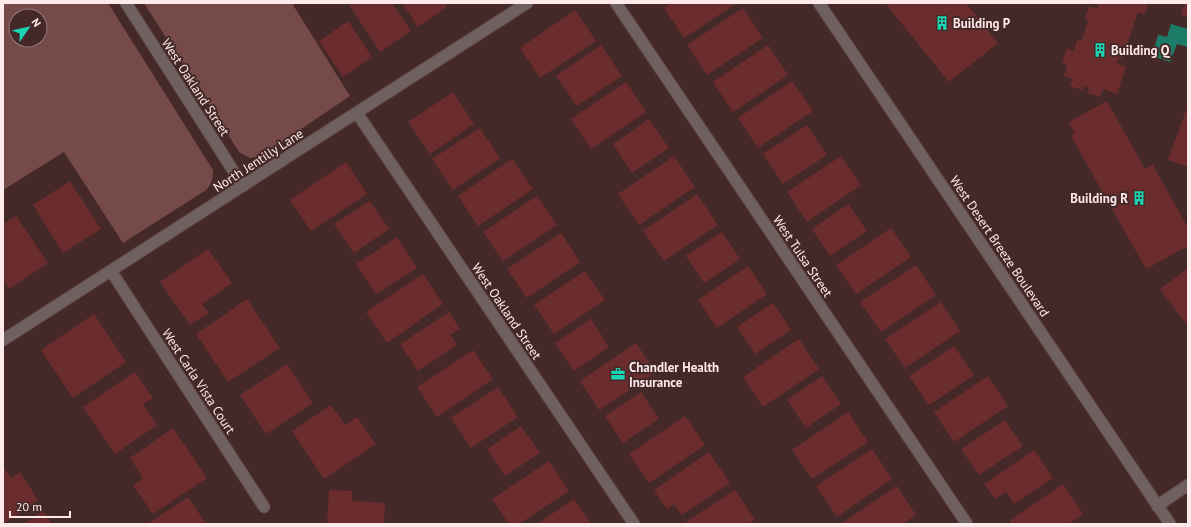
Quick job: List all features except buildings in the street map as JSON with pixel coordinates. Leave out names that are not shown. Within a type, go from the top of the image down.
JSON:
[{"type":"street","name":"West Oakland Street","points":[[126,3],[243,186]]},
{"type":"street","name":"North Jentilly Lane","points":[[3,340],[527,3]]},
{"type":"street","name":"West Tulsa Street","points":[[616,3],[967,524]]},
{"type":"street","name":"West Desert Breeze Boulevard","points":[[819,3],[1170,524]]},
{"type":"street","name":"West Oakland Street","points":[[357,113],[634,524]]},
{"type":"street","name":"West Carla Vista Court","points":[[111,271],[264,507]]},
{"type":"street","points":[[1157,506],[1188,485]]},
{"type":"shaded area","points":[[108,3],[213,170],[210,185],[206,190],[123,243],[64,152],[3,190],[3,4]]},
{"type":"shaded area","points":[[144,3],[296,3],[293,5],[350,96],[261,156],[250,158],[239,152]]},
{"type":"shaded area","points":[[1171,24],[1188,29],[1188,47],[1177,44],[1170,62],[1152,56],[1158,35],[1167,37]]},
{"type":"place","name":"Building P","points":[[942,23]]},
{"type":"place","name":"Building Q","points":[[1100,50]]},
{"type":"place","name":"Building R","points":[[1139,198]]},
{"type":"place","name":"Chandler Health Insurance","points":[[618,374]]}]
